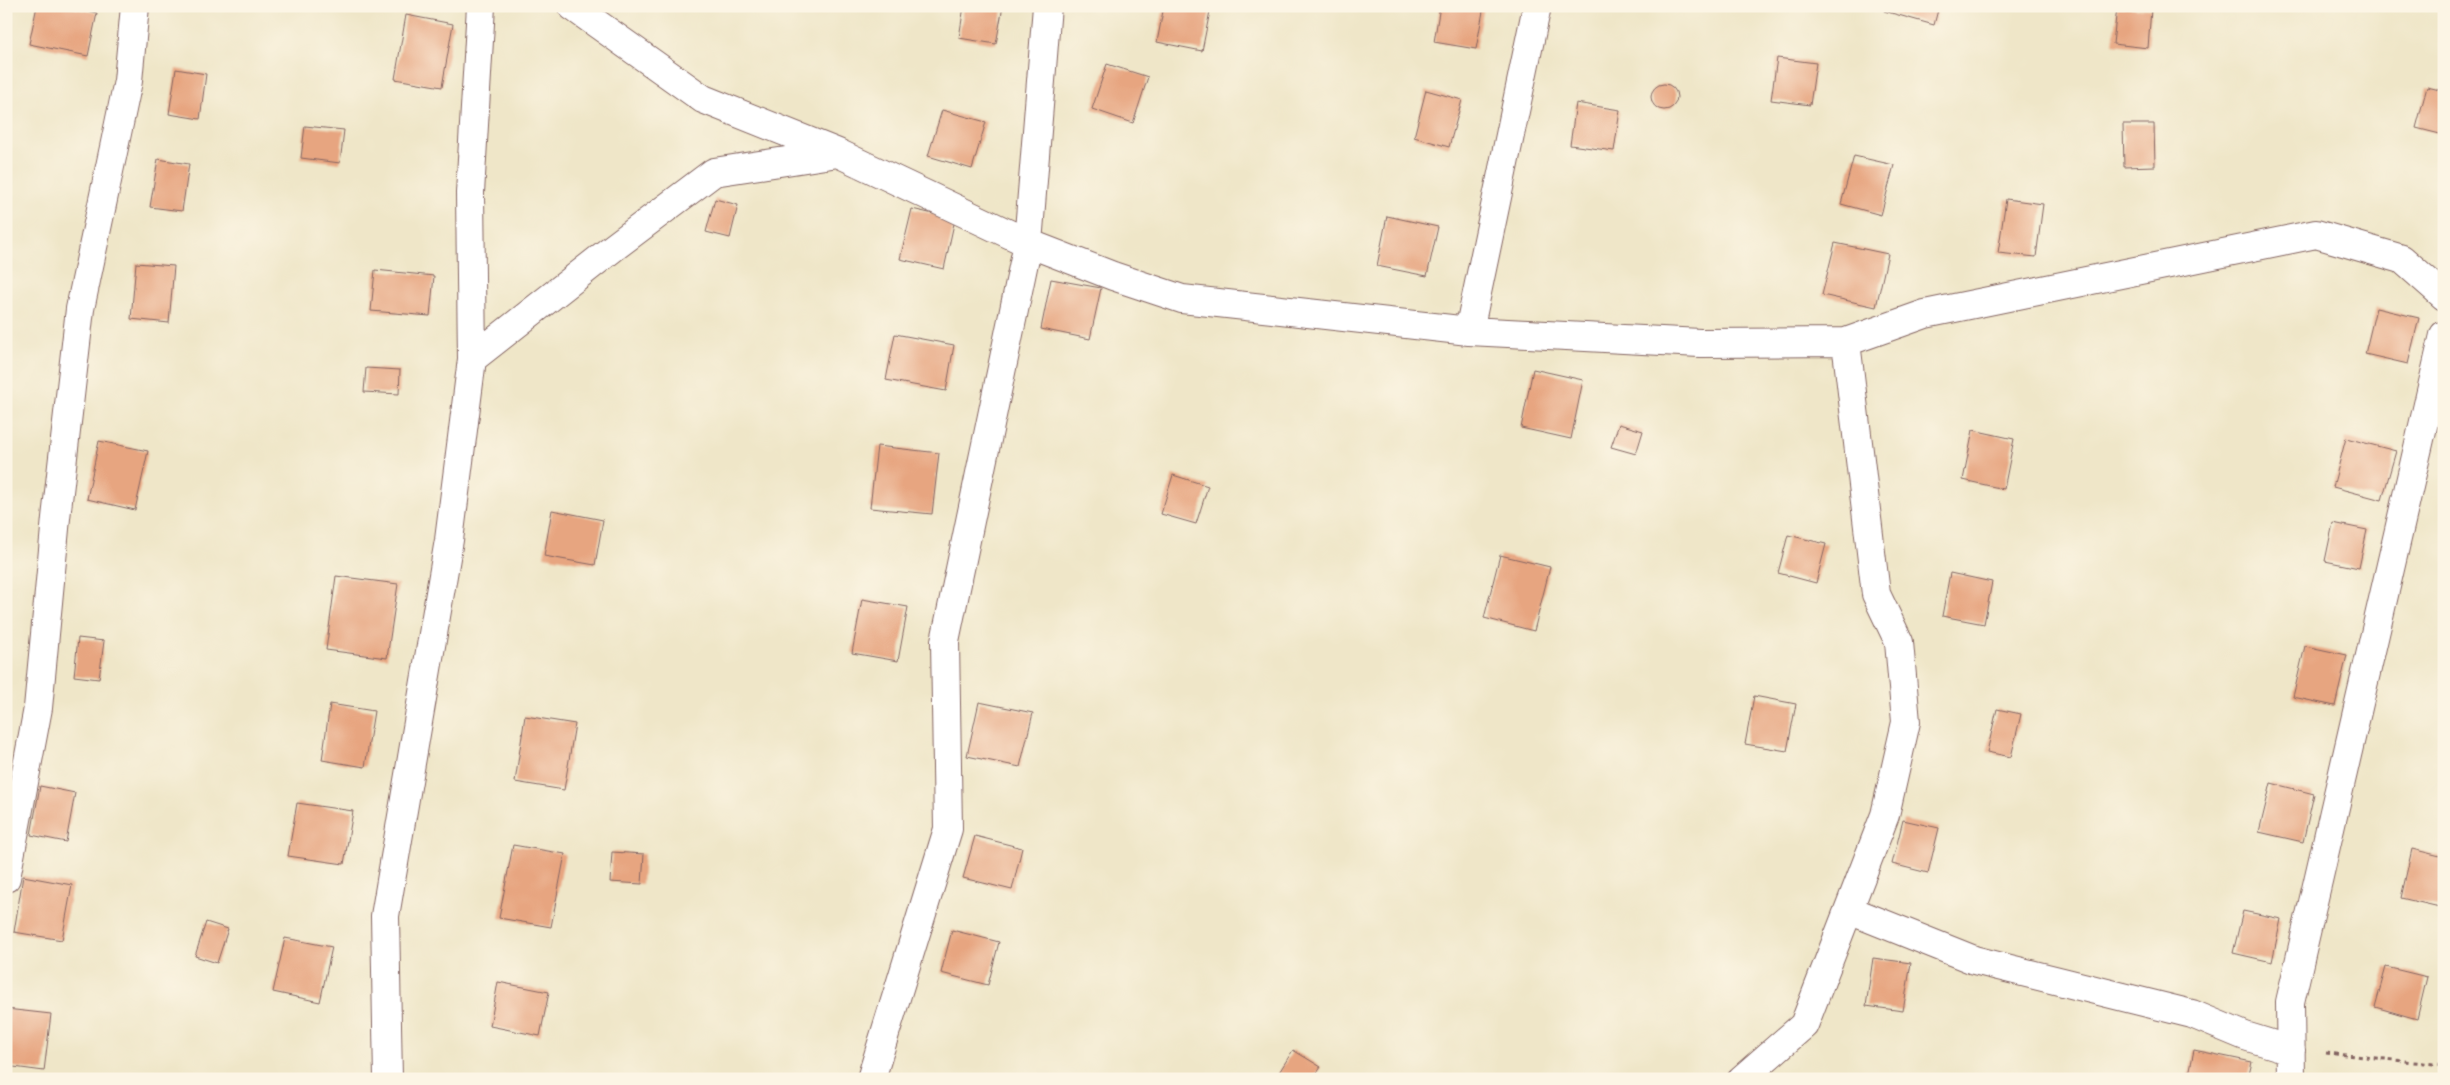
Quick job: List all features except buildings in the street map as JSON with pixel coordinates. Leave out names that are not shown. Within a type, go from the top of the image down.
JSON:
[{"type":"street","points":[[6,878],[38,708],[56,518],[80,309],[128,81],[135,6]]},
{"type":"street","points":[[388,1079],[385,916],[449,540],[472,359],[470,193],[481,6]]},
{"type":"street","points":[[572,6],[703,99],[838,153],[1028,243],[1113,276],[1182,299],[1469,331],[1700,343],[1846,342],[1924,314],[2316,234],[2402,259],[2444,296]]},
{"type":"street","points":[[871,1079],[948,829],[945,641],[1028,243],[1047,6]]},
{"type":"street","points":[[1469,331],[1537,6]]},
{"type":"street","points":[[472,359],[613,248],[714,172],[838,153]]},
{"type":"street","points":[[2291,1079],[2290,1002],[2444,335]]},
{"type":"street","points":[[1742,1079],[1804,1025],[1885,815],[1906,722],[1899,642],[1876,594],[1846,342]]},
{"type":"street","points":[[1849,910],[1974,960],[2192,1014],[2245,1036],[2291,1050]]},
{"type":"path","points":[[2291,1050],[2444,1065]]}]
